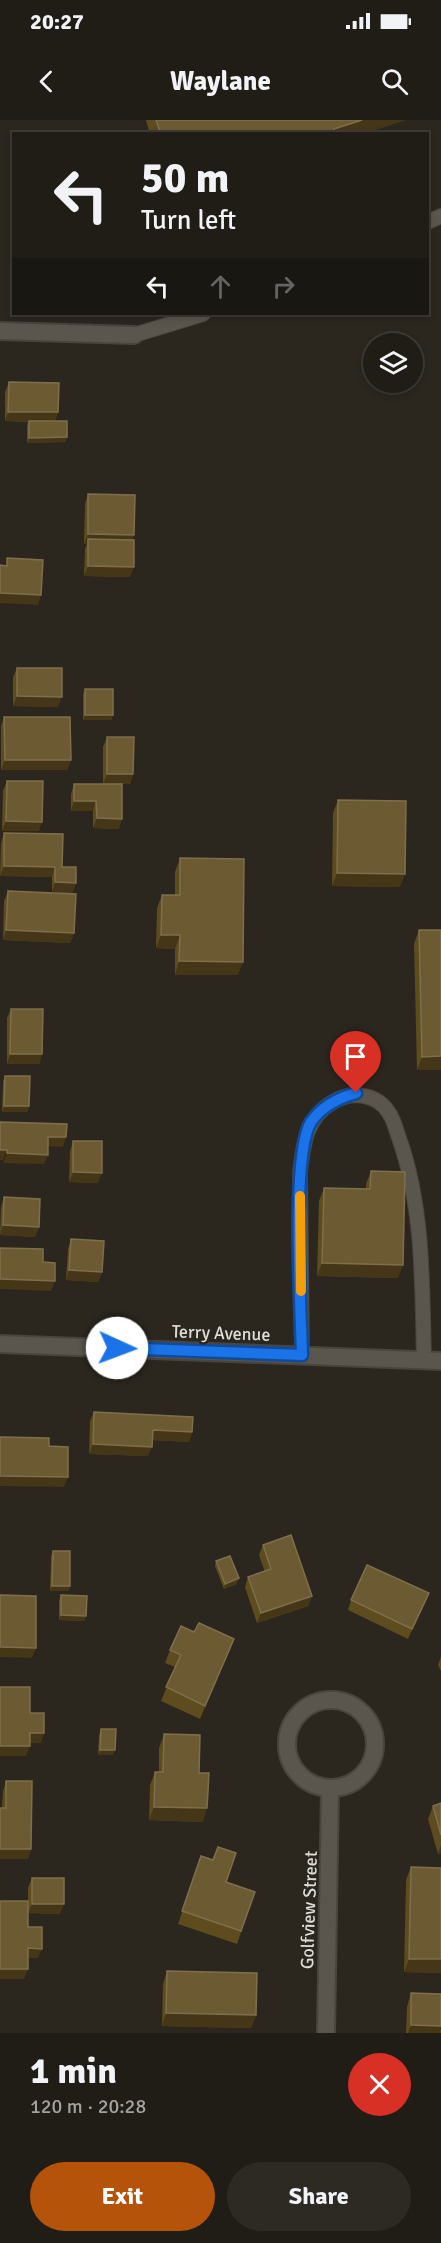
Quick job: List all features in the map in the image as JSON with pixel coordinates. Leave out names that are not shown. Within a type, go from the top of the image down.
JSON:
[{"type":"street","points":[[0,330],[134,335]]},
{"type":"street","name":"Terry Avenue","points":[[0,1344],[433,1361]]},
{"type":"street","points":[[331,1699],[354,1706],[368,1719],[375,1735],[375,1744],[369,1767],[361,1776],[348,1785],[330,1788],[308,1782],[297,1772],[289,1758],[287,1739],[291,1723],[301,1711],[317,1701],[331,1699]]},
{"type":"street","name":"Golfview Street","points":[[326,2033],[330,1788]]},
{"type":"lane","points":[[134,335],[200,315]]},
{"type":"lane","points":[[302,1355],[300,1183],[303,1147],[310,1123],[325,1107],[341,1097],[356,1093],[372,1099],[388,1111],[409,1167],[433,1361]]},
{"type":"building","points":[[156,120],[362,120],[334,129],[335,132],[160,132]]},
{"type":"building","points":[[9,382],[59,383],[58,412],[8,412]]},
{"type":"building","points":[[29,421],[67,421],[67,437],[29,438]]},
{"type":"building","points":[[88,494],[135,495],[134,535],[88,534]]},
{"type":"building","points":[[88,539],[134,540],[134,567],[88,566]]},
{"type":"building","points":[[7,558],[43,560],[41,595],[0,593],[0,565],[7,566]]},
{"type":"building","points":[[17,668],[62,668],[62,697],[17,696]]},
{"type":"building","points":[[85,689],[113,689],[113,715],[85,715]]},
{"type":"building","points":[[4,717],[70,717],[71,760],[5,760]]},
{"type":"building","points":[[107,737],[134,737],[133,774],[107,774]]},
{"type":"building","points":[[7,781],[43,781],[42,822],[6,821]]},
{"type":"building","points":[[74,784],[122,784],[122,819],[97,818],[96,801],[74,801]]},
{"type":"building","points":[[338,800],[406,801],[405,874],[337,873]]},
{"type":"building","points":[[4,833],[63,834],[62,867],[76,867],[76,883],[55,882],[55,867],[4,866]]},
{"type":"building","points":[[180,858],[244,859],[243,962],[179,961],[180,935],[161,935],[162,895],[180,895]]},
{"type":"building","points":[[8,891],[76,894],[74,933],[6,930]]},
{"type":"building","points":[[419,930],[441,930],[441,1056],[422,1057]]},
{"type":"building","points":[[11,1009],[43,1009],[42,1054],[10,1054]]},
{"type":"building","points":[[5,1076],[30,1076],[29,1106],[4,1106]]},
{"type":"building","points":[[0,1122],[67,1124],[66,1137],[48,1137],[48,1155],[7,1153],[7,1150],[0,1150]]},
{"type":"building","points":[[73,1141],[102,1141],[102,1173],[73,1172]]},
{"type":"building","points":[[371,1171],[405,1172],[403,1265],[322,1263],[324,1188],[370,1189]]},
{"type":"building","points":[[4,1197],[40,1199],[39,1227],[3,1225]]},
{"type":"building","points":[[71,1239],[104,1241],[102,1272],[69,1270]]},
{"type":"building","points":[[0,1248],[43,1249],[43,1262],[55,1263],[55,1281],[0,1279]]},
{"type":"building","points":[[94,1412],[193,1417],[192,1432],[153,1430],[152,1447],[93,1444]]},
{"type":"building","points":[[0,1437],[49,1438],[49,1446],[68,1447],[68,1477],[0,1476]]},
{"type":"building","points":[[291,1535],[312,1596],[261,1613],[248,1577],[271,1569],[263,1545]]},
{"type":"building","points":[[53,1551],[70,1551],[70,1586],[52,1586]]},
{"type":"building","points":[[230,1556],[239,1578],[225,1584],[216,1561]]},
{"type":"building","points":[[367,1565],[429,1593],[412,1629],[351,1600]]},
{"type":"building","points":[[0,1595],[36,1596],[36,1648],[0,1647]]},
{"type":"building","points":[[61,1595],[87,1596],[86,1616],[61,1615]]},
{"type":"building","points":[[199,1623],[234,1639],[205,1706],[166,1687],[181,1655],[170,1650],[181,1626],[194,1632]]},
{"type":"building","points":[[0,1687],[30,1687],[30,1713],[44,1713],[44,1733],[30,1733],[30,1746],[0,1746]]},
{"type":"building","points":[[101,1729],[116,1729],[115,1750],[100,1750]]},
{"type":"building","points":[[164,1734],[200,1735],[199,1773],[209,1773],[207,1808],[154,1807],[155,1772],[163,1772]]},
{"type":"building","points":[[6,1781],[32,1781],[31,1849],[0,1849],[0,1808],[6,1808]]},
{"type":"building","points":[[441,1803],[441,1835],[433,1806]]},
{"type":"building","points":[[218,1847],[236,1853],[226,1882],[255,1892],[241,1931],[182,1911],[201,1856],[213,1860]]},
{"type":"building","points":[[411,1867],[441,1868],[441,1959],[409,1959]]},
{"type":"building","points":[[32,1878],[64,1878],[64,1904],[32,1904]]},
{"type":"building","points":[[0,1901],[28,1901],[28,1927],[42,1927],[42,1949],[28,1948],[28,1969],[0,1969]]},
{"type":"building","points":[[167,1971],[257,1973],[256,2015],[166,2013]]},
{"type":"building","points":[[411,1993],[441,1994],[441,2026],[411,2025]]},
{"type":"slow traffic","points":[[300,1196],[301,1291]]},
{"type":"route","points":[[117,1348],[302,1355],[300,1173],[303,1147],[310,1123],[325,1107],[341,1097],[356,1093]]}]
